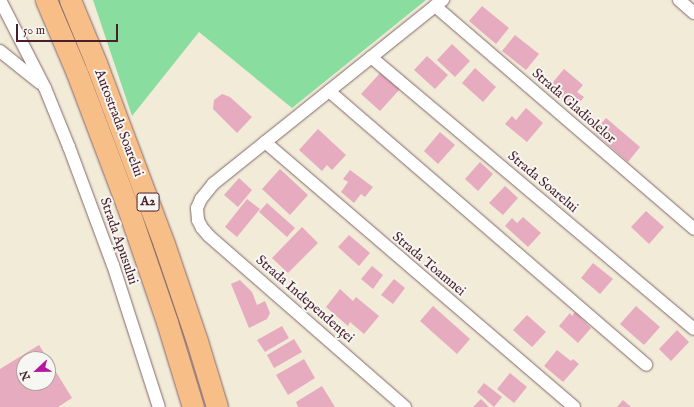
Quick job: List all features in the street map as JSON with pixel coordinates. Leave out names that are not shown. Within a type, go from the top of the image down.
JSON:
[{"type":"highway","name":"Autostrada Soarelui","points":[[46,0],[77,73],[127,204],[167,322],[193,407]]},
{"type":"highway","name":"Autostrada Soarelui","points":[[70,0],[96,63],[164,244],[197,341],[217,407]]},
{"type":"street","name":"Strada Apusului","points":[[0,0],[45,88],[69,148],[113,265],[160,407]]},
{"type":"street","points":[[679,0],[694,13]]},
{"type":"street","points":[[265,142],[439,3]]},
{"type":"street","name":"Strada Gladiolelor","points":[[439,3],[694,229]]},
{"type":"street","name":"Strada Apusului","points":[[0,51],[45,88]]},
{"type":"street","name":"Strada Soarelui","points":[[371,58],[694,329]]},
{"type":"street","points":[[329,91],[646,365]]},
{"type":"street","name":"Strada Independenței","points":[[265,142],[213,184],[200,199],[197,208],[198,220],[202,228],[209,236],[405,407]]},
{"type":"street","name":"Strada Toamnei","points":[[265,142],[574,407]]},
{"type":"green space","points":[[93,0],[426,0],[292,108],[199,32],[132,116]]},
{"type":"building","points":[[482,6],[509,28],[496,44],[469,21]]},
{"type":"building","points":[[515,35],[539,54],[526,70],[502,51]]},
{"type":"building","points":[[452,44],[470,61],[455,77],[437,60]]},
{"type":"building","points":[[427,56],[448,75],[435,89],[414,70]]},
{"type":"building","points":[[475,68],[496,87],[483,102],[462,83]]},
{"type":"building","points":[[564,69],[583,85],[577,92],[584,97],[575,108],[549,87]]},
{"type":"building","points":[[381,72],[400,89],[380,111],[361,94]]},
{"type":"building","points":[[222,94],[230,97],[252,117],[237,133],[213,109],[214,100]]},
{"type":"building","points":[[526,108],[543,123],[527,142],[505,124],[512,116],[516,120]]},
{"type":"building","points":[[606,118],[640,147],[628,162],[594,132]]},
{"type":"building","points":[[318,129],[346,155],[332,170],[327,165],[322,171],[299,150]]},
{"type":"building","points":[[440,132],[455,145],[438,164],[424,151]]},
{"type":"building","points":[[480,162],[493,174],[478,191],[465,179]]},
{"type":"building","points":[[280,169],[308,195],[290,215],[262,189]]},
{"type":"building","points":[[350,170],[373,187],[365,197],[361,194],[354,203],[341,192],[348,182],[343,179]]},
{"type":"building","points":[[239,178],[252,190],[238,207],[224,195]]},
{"type":"building","points":[[505,186],[518,198],[503,215],[489,203]]},
{"type":"building","points":[[247,199],[260,209],[237,237],[225,227]]},
{"type":"building","points":[[267,203],[295,228],[287,237],[259,212]]},
{"type":"building","points":[[646,211],[664,227],[649,244],[631,227]]},
{"type":"building","points":[[523,217],[541,233],[528,247],[505,226],[512,218],[517,223]]},
{"type":"building","points":[[302,227],[318,243],[288,273],[272,258]]},
{"type":"building","points":[[349,235],[370,253],[359,266],[338,247]]},
{"type":"building","points":[[593,263],[613,279],[600,294],[581,278]]},
{"type":"building","points":[[372,266],[383,275],[373,289],[361,279]]},
{"type":"building","points":[[394,279],[405,288],[393,304],[381,295]]},
{"type":"building","points":[[240,280],[252,292],[257,305],[265,301],[270,313],[267,319],[249,328],[231,284]]},
{"type":"building","points":[[340,289],[353,301],[356,297],[379,316],[364,334],[350,322],[348,326],[326,307]]},
{"type":"building","points":[[433,306],[470,339],[457,354],[420,321]]},
{"type":"building","points":[[636,306],[660,327],[644,345],[620,324]]},
{"type":"building","points":[[575,312],[591,328],[578,343],[559,326],[570,313],[572,316]]},
{"type":"building","points":[[527,315],[546,332],[532,347],[513,330]]},
{"type":"building","points":[[282,326],[289,338],[265,352],[257,340]]},
{"type":"building","points":[[677,330],[689,342],[671,361],[659,349]]},
{"type":"building","points":[[294,339],[302,352],[274,368],[267,355]]},
{"type":"building","points":[[39,345],[43,351],[29,351]]},
{"type":"building","points":[[557,350],[571,361],[573,359],[579,364],[563,382],[544,366]]},
{"type":"building","points":[[16,359],[16,391],[56,391],[56,372],[72,398],[58,407],[0,407],[0,369]]},
{"type":"building","points":[[304,359],[315,378],[288,395],[276,375]]},
{"type":"building","points":[[510,373],[527,387],[514,403],[497,389]]},
{"type":"building","points":[[484,383],[502,397],[494,407],[477,392]]},
{"type":"building","points":[[322,386],[335,407],[298,407],[296,402]]},
{"type":"building","points":[[481,399],[489,407],[473,407]]},
{"type":"building","points":[[623,400],[631,407],[617,407]]}]
